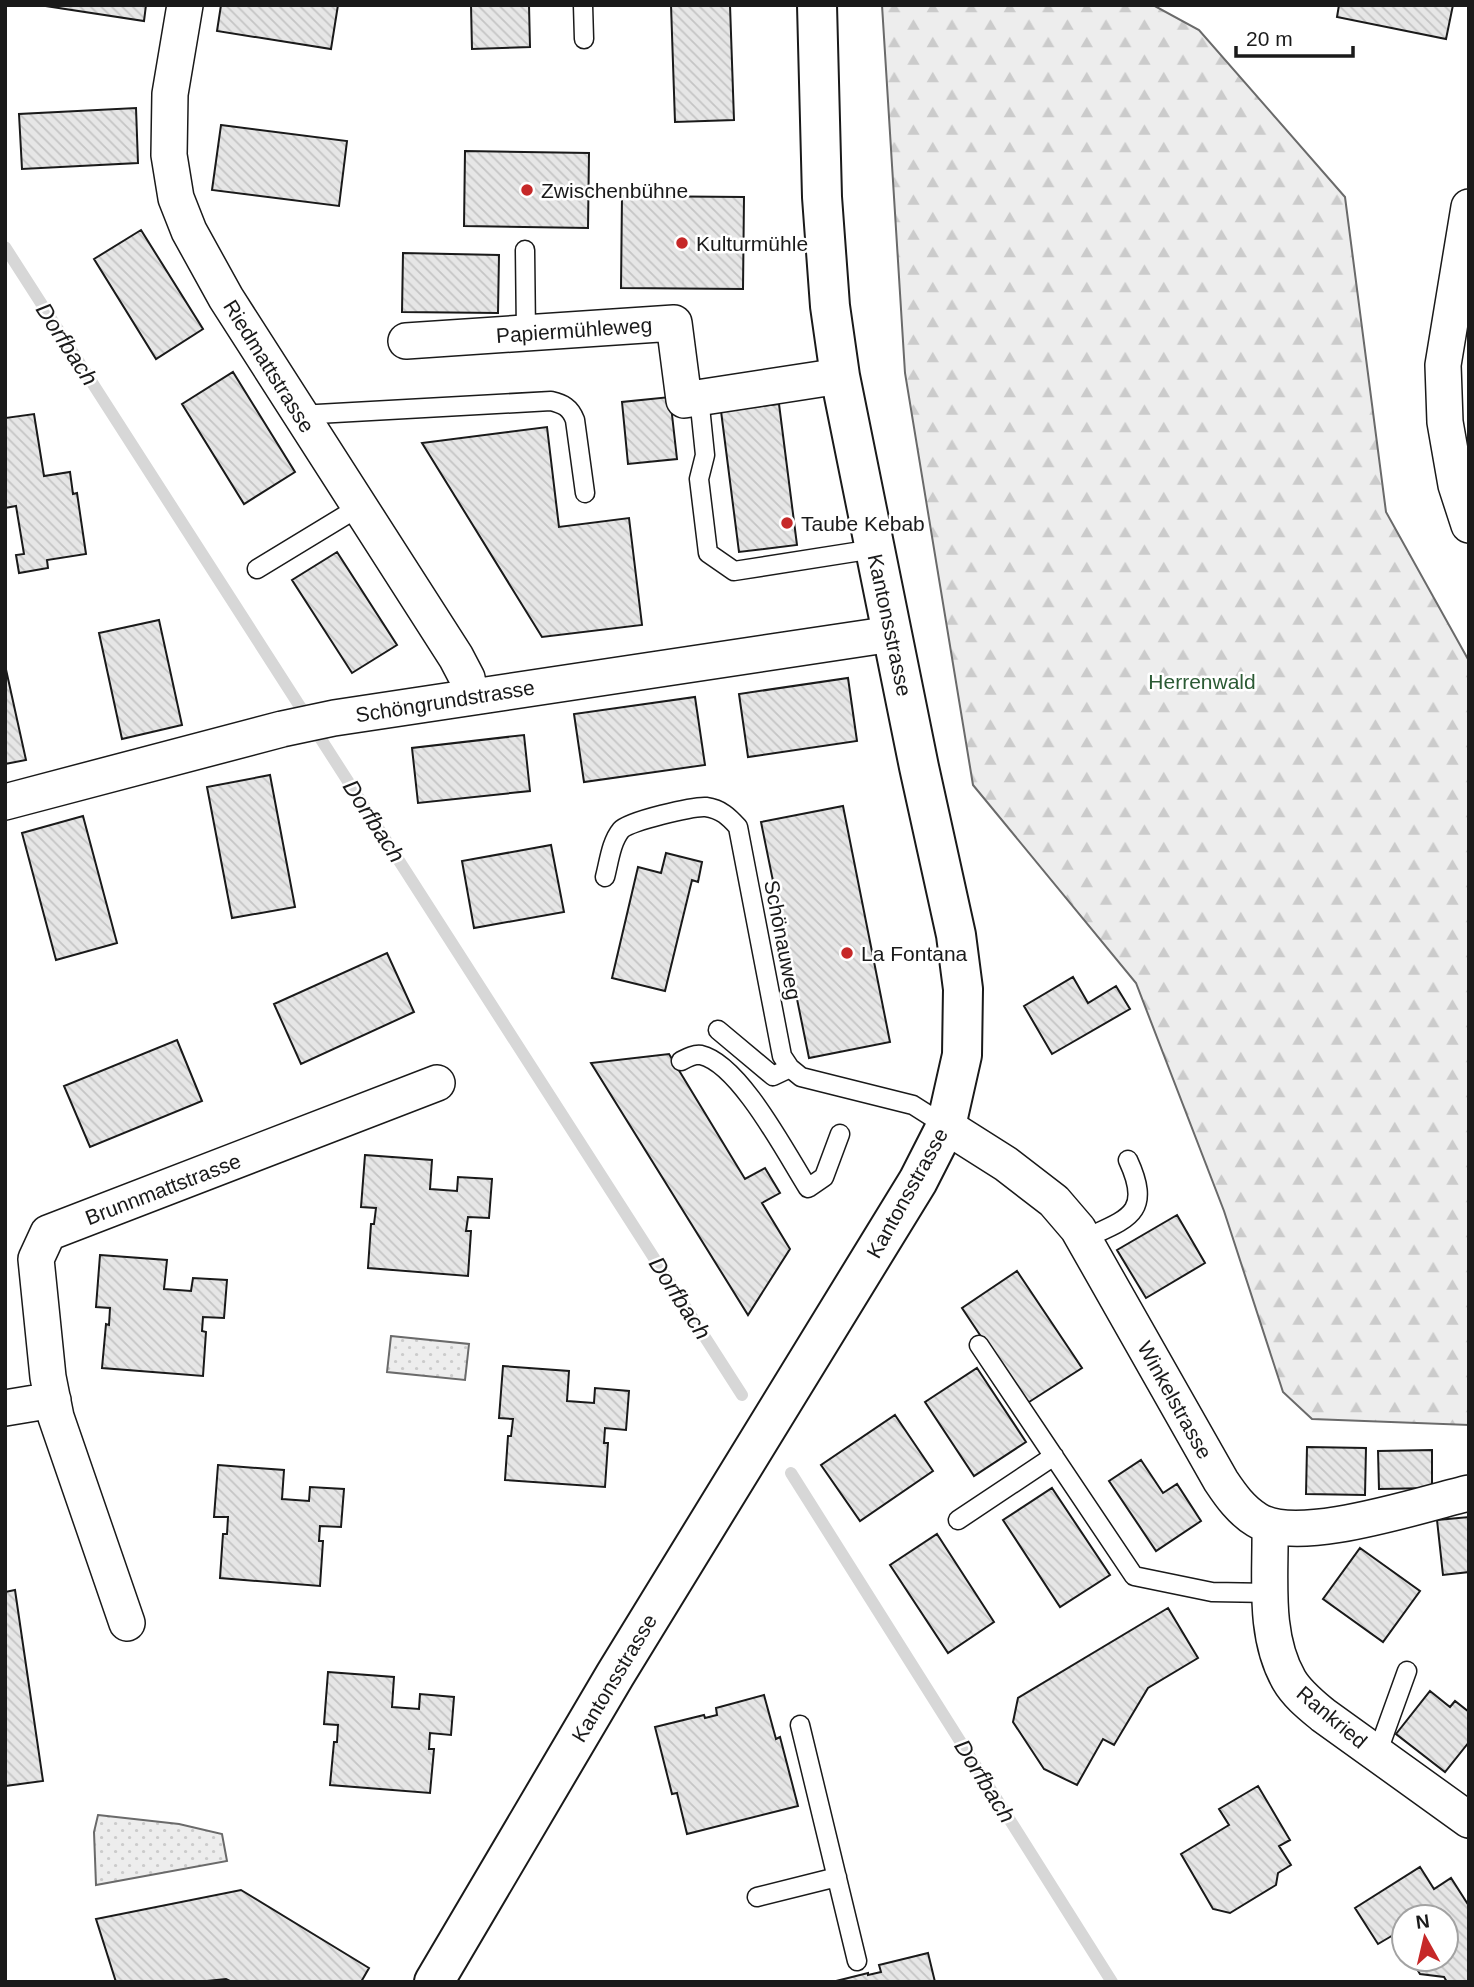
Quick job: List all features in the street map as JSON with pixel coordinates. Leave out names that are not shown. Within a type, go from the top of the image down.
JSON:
[{"type":"main road","name":"Kantonsstrasse","points":[[434,1982],[615,1675],[918,1181],[946,1126],[962,1055],[963,989],[956,935],[874,549],[840,376],[830,306],[823,209],[817,5]]},
{"type":"street","name":"Riedmattstrasse","points":[[185,5],[170,94],[169,156],[176,198],[190,231],[226,298],[456,657],[467,678],[470,696]]},
{"type":"street","points":[[1469,207],[1443,365],[1444,422],[1456,485],[1469,525]]},
{"type":"street","name":"Papiermühleweg","points":[[406,341],[674,323],[684,400],[699,397]]},
{"type":"street","points":[[699,397],[840,376]]},
{"type":"street","name":"Schöngrundstrasse","points":[[5,802],[282,729],[334,718],[892,634]]},
{"type":"street","name":"Brunnmattstrasse","points":[[127,1623],[56,1417],[48,1377],[36,1259],[48,1233],[437,1083]]},
{"type":"street","name":"Winkelstrasse","points":[[946,1126],[1006,1164],[1054,1201],[1084,1239],[1221,1481],[1239,1506],[1258,1521],[1270,1526],[1317,1529],[1469,1493]]},
{"type":"street","points":[[5,1408],[53,1400]]},
{"type":"street","name":"Rankried","points":[[1270,1526],[1271,1628],[1289,1681],[1304,1700],[1323,1716],[1469,1820]]},
{"type":"lane","points":[[583,5],[584,39]]},
{"type":"lane","points":[[525,250],[526,333]]},
{"type":"lane","points":[[699,397],[705,454],[699,479],[708,553],[716,560],[734,570],[874,549]]},
{"type":"lane","points":[[299,415],[551,401],[571,410],[575,420],[585,493]]},
{"type":"lane","points":[[257,569],[359,507]]},
{"type":"lane","name":"Schönauweg","points":[[605,877],[614,842],[623,828],[645,818],[705,807],[725,813],[738,827],[782,1056],[790,1068]]},
{"type":"lane","points":[[718,1030],[773,1076]]},
{"type":"lane","points":[[681,1061],[695,1055],[703,1056],[721,1066],[754,1102],[808,1188],[824,1177],[840,1134]]},
{"type":"lane","points":[[754,1102],[773,1076],[790,1068],[801,1077],[912,1105],[946,1126]]},
{"type":"lane","points":[[1084,1239],[1126,1220],[1136,1209],[1136,1177],[1128,1160]]},
{"type":"lane","points":[[979,1345],[1134,1576],[1212,1592],[1271,1593]]},
{"type":"lane","points":[[958,1520],[1054,1456]]},
{"type":"lane","points":[[1377,1754],[1408,1671]]},
{"type":"lane","points":[[800,1725],[857,1961]]},
{"type":"lane","points":[[757,1897],[837,1877]]},
{"type":"green space","name":"Herrenwald","points":[[882,5],[1153,5],[1199,30],[1345,197],[1386,512],[1469,661],[1469,1425],[1312,1419],[1283,1392],[1224,1211],[1136,983],[973,785],[905,373]]},
{"type":"green space","points":[[391,1336],[469,1344],[465,1380],[387,1372]]},
{"type":"green space","points":[[98,1815],[179,1824],[222,1834],[227,1861],[96,1885],[94,1832]]},
{"type":"building","points":[[39,5],[146,5],[144,21]]},
{"type":"building","points":[[221,5],[338,5],[331,49],[217,31]]},
{"type":"building","points":[[471,5],[529,5],[530,47],[472,49]]},
{"type":"building","points":[[671,5],[730,5],[734,120],[675,122]]},
{"type":"building","points":[[1339,5],[1453,5],[1446,39],[1337,17]]},
{"type":"building","points":[[136,108],[138,163],[22,169],[19,114]]},
{"type":"building","points":[[221,125],[347,141],[339,206],[212,190]]},
{"type":"building","name":"Zwischenbühne","points":[[465,151],[589,153],[588,228],[464,226]]},
{"type":"building","name":"Kulturmühle","points":[[622,196],[744,197],[743,289],[621,288]]},
{"type":"building","points":[[141,230],[203,329],[156,359],[94,259]]},
{"type":"building","points":[[403,253],[499,255],[498,313],[402,312]]},
{"type":"building","points":[[233,372],[295,472],[244,504],[182,404]]},
{"type":"building","points":[[670,397],[677,459],[628,464],[622,402]]},
{"type":"building","points":[[779,404],[797,545],[739,552],[721,411]]},
{"type":"building","points":[[34,414],[44,476],[70,472],[73,494],[77,493],[86,554],[47,560],[48,568],[19,573],[16,555],[24,554],[16,506],[5,508],[5,418]]},
{"type":"building","points":[[547,427],[559,527],[629,518],[642,625],[542,637],[422,443]]},
{"type":"building","points":[[337,552],[397,645],[352,673],[292,580]]},
{"type":"building","points":[[159,620],[182,725],[122,739],[99,633]]},
{"type":"building","points":[[5,665],[26,760],[5,764]]},
{"type":"building","points":[[848,678],[857,741],[748,757],[739,694]]},
{"type":"building","points":[[695,697],[705,765],[584,782],[574,714]]},
{"type":"building","points":[[524,735],[530,791],[418,803],[412,748]]},
{"type":"building","points":[[270,775],[295,907],[232,918],[207,787]]},
{"type":"building","points":[[843,806],[890,1042],[809,1058],[761,822]]},
{"type":"building","points":[[83,816],[117,943],[56,960],[22,833]]},
{"type":"building","points":[[551,845],[564,912],[474,928],[462,861]]},
{"type":"building","points":[[666,853],[702,862],[698,882],[692,880],[665,991],[612,978],[638,867],[661,873]]},
{"type":"building","points":[[387,953],[414,1012],[301,1064],[274,1004]]},
{"type":"building","points":[[1073,977],[1088,1003],[1116,986],[1130,1009],[1052,1054],[1024,1006]]},
{"type":"building","points":[[177,1040],[202,1101],[90,1147],[64,1086]]},
{"type":"building","points":[[669,1054],[745,1179],[765,1168],[780,1193],[762,1203],[790,1249],[748,1315],[591,1063]]},
{"type":"building","points":[[365,1155],[432,1160],[430,1189],[457,1191],[458,1177],[492,1179],[489,1218],[468,1217],[466,1231],[471,1231],[468,1276],[368,1268],[371,1224],[374,1224],[376,1208],[361,1207]]},
{"type":"building","points":[[1177,1215],[1205,1263],[1146,1298],[1117,1250]]},
{"type":"building","points":[[100,1255],[167,1260],[164,1289],[191,1291],[193,1278],[227,1280],[224,1318],[203,1317],[202,1331],[206,1332],[203,1376],[102,1368],[110,1308],[96,1307]]},
{"type":"building","points":[[1017,1271],[1082,1368],[1026,1404],[962,1308]]},
{"type":"building","points":[[503,1366],[569,1371],[567,1401],[594,1403],[595,1388],[629,1391],[626,1430],[605,1428],[604,1443],[608,1443],[605,1487],[505,1480],[508,1436],[511,1436],[513,1419],[499,1418]]},
{"type":"building","points":[[977,1368],[1026,1442],[974,1476],[925,1402]]},
{"type":"building","points":[[895,1415],[933,1471],[860,1521],[821,1465]]},
{"type":"building","points":[[1307,1447],[1366,1448],[1365,1495],[1306,1494]]},
{"type":"building","points":[[1432,1450],[1432,1488],[1379,1489],[1378,1451]]},
{"type":"building","points":[[1141,1460],[1163,1493],[1177,1484],[1201,1521],[1156,1551],[1109,1481]]},
{"type":"building","points":[[218,1465],[284,1470],[282,1499],[309,1501],[310,1487],[344,1489],[341,1527],[320,1526],[319,1541],[323,1541],[320,1586],[220,1578],[223,1534],[227,1534],[228,1517],[214,1517]]},
{"type":"building","points":[[1052,1488],[1110,1575],[1060,1607],[1003,1520]]},
{"type":"building","points":[[1469,1517],[1469,1572],[1443,1575],[1437,1520]]},
{"type":"building","points":[[937,1534],[994,1622],[948,1653],[890,1565]]},
{"type":"building","points":[[1360,1548],[1420,1591],[1383,1642],[1323,1599]]},
{"type":"building","points":[[15,1590],[43,1781],[5,1786],[5,1592]]},
{"type":"building","points":[[1168,1608],[1198,1658],[1148,1688],[1114,1745],[1103,1739],[1077,1785],[1044,1769],[1013,1722],[1018,1698]]},
{"type":"building","points":[[328,1672],[394,1677],[392,1707],[419,1709],[420,1694],[454,1697],[451,1735],[430,1733],[429,1749],[434,1749],[430,1793],[330,1785],[338,1725],[324,1724]]},
{"type":"building","points":[[1430,1691],[1450,1707],[1455,1701],[1469,1712],[1469,1742],[1445,1772],[1396,1734]]},
{"type":"building","points":[[764,1695],[776,1739],[780,1737],[798,1806],[687,1834],[677,1793],[672,1794],[655,1727],[704,1715],[705,1718],[717,1715],[716,1708]]},
{"type":"building","points":[[1258,1786],[1290,1840],[1279,1846],[1291,1865],[1278,1873],[1276,1885],[1230,1913],[1213,1909],[1181,1854],[1229,1825],[1219,1809]]},
{"type":"building","points":[[1420,1867],[1434,1889],[1451,1878],[1469,1906],[1469,1982],[1447,1982],[1444,1977],[1419,1973],[1460,1973],[1460,1903],[1390,1903],[1390,1937],[1378,1944],[1355,1908]]},
{"type":"building","points":[[241,1890],[369,1968],[361,1982],[232,1982],[226,1979],[197,1982],[116,1982],[96,1919]]},
{"type":"building","points":[[928,1953],[935,1982],[832,1982],[881,1972],[879,1965]]},
{"type":"waterway","name":"Dorfbach","points":[[5,247],[742,1395]]},
{"type":"waterway","name":"Dorfbach","points":[[791,1473],[1112,1982]]},
{"type":"place","name":"Zwischenbühne","points":[[527,190]]},
{"type":"place","name":"Kulturmühle","points":[[682,243]]},
{"type":"place","name":"Taube Kebab","points":[[787,523]]},
{"type":"place","name":"La Fontana","points":[[847,953]]}]
